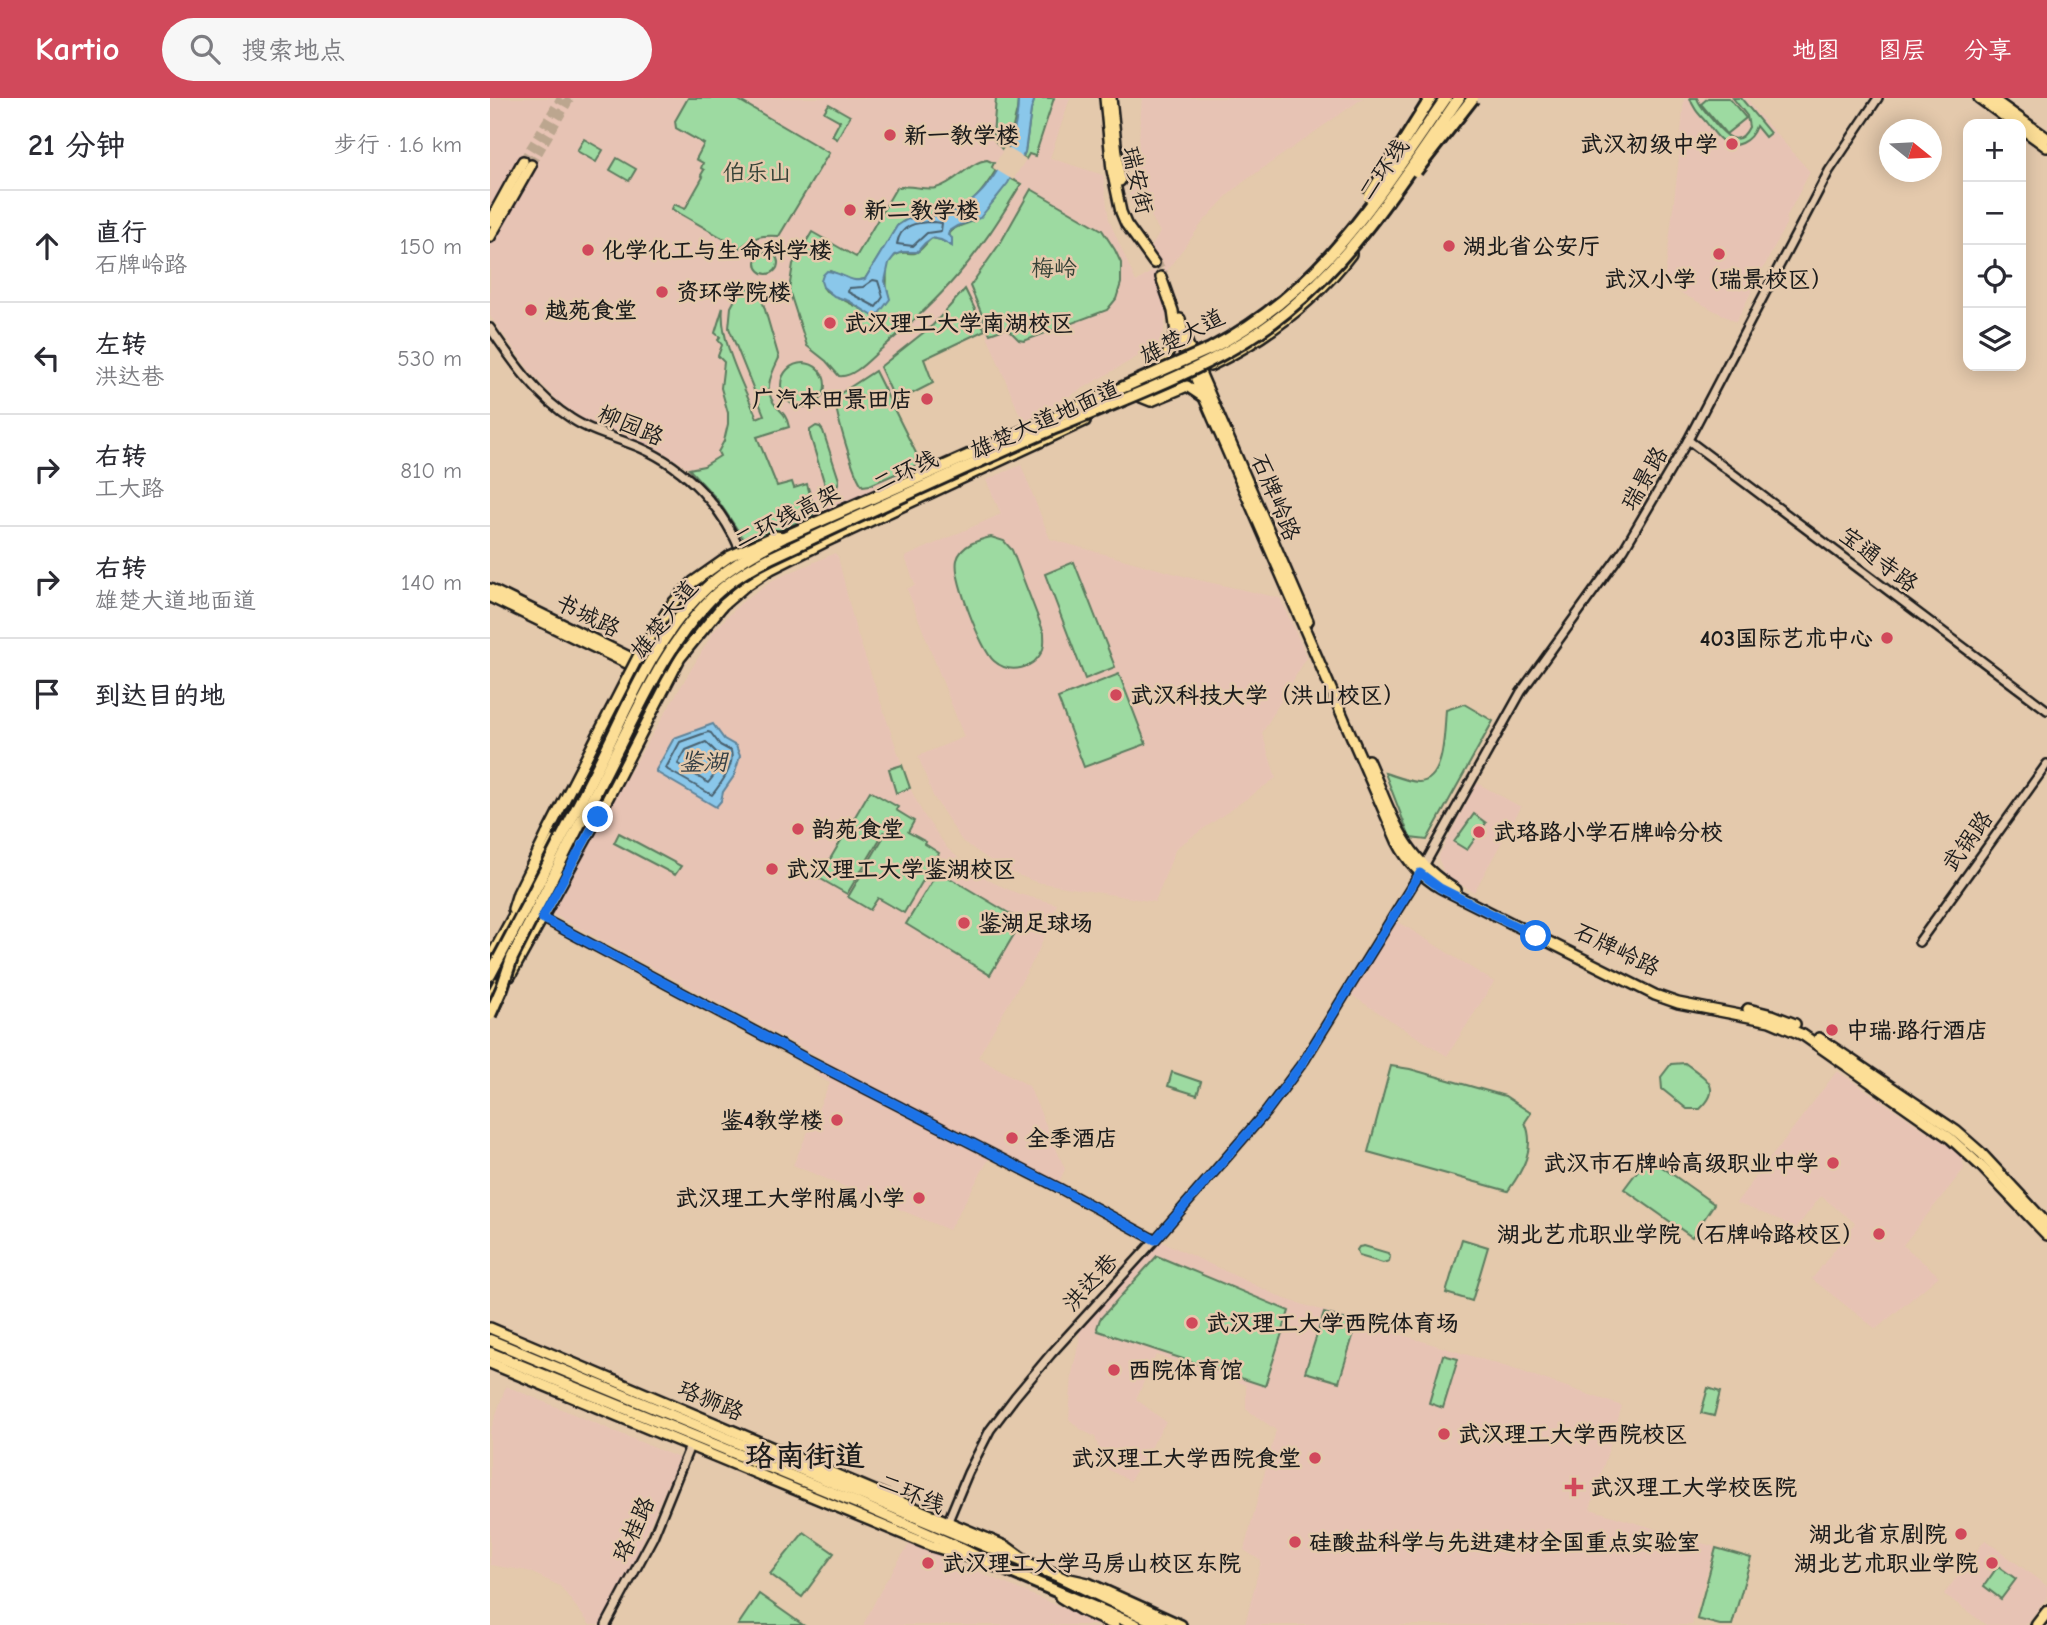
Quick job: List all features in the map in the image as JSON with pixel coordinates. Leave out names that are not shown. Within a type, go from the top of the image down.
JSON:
[{"type":"highway","points":[[1187,358],[1269,307],[1324,257],[1369,196],[1431,98]]},
{"type":"highway","name":"二环线高架","points":[[490,975],[533,896],[637,686],[670,630],[711,583],[737,564],[784,537],[1222,343],[1262,318],[1293,293],[1346,238],[1446,98]]},
{"type":"highway","name":"二环线","points":[[490,999],[661,666],[698,613],[727,583],[751,568],[866,513],[967,466],[1172,378],[1242,342],[1284,314],[1318,284],[1349,251],[1384,207],[1461,98]]},
{"type":"highway","points":[[1384,207],[1401,190],[1473,98]]},
{"type":"highway","points":[[490,1013],[512,958]]},
{"type":"highway","name":"二环线","points":[[490,1339],[1029,1563],[1161,1625]]},
{"type":"highway","name":"二环线","points":[[490,1353],[857,1503],[1127,1624]]},
{"type":"highway","points":[[2037,1625],[2047,1612]]},
{"type":"main road","name":"瑞安街","points":[[1105,98],[1112,170],[1121,212],[1126,224],[1155,262],[1126,214],[1111,98]]},
{"type":"main road","name":"雄楚大道","points":[[509,924],[618,720],[669,637],[705,592],[746,565],[828,520],[1187,358],[1257,316],[1320,261],[1360,211],[1439,98]]},
{"type":"main road","name":"雄楚大道地面道","points":[[490,1013],[598,817],[668,679],[692,641],[723,605],[771,569],[1038,442],[1197,372],[1265,335],[1304,305],[1343,264],[1461,98]]},
{"type":"main road","points":[[1979,98],[2008,119]]},
{"type":"main road","points":[[1991,98],[2047,138]]},
{"type":"main road","points":[[2026,132],[2047,147]]},
{"type":"main road","points":[[490,220],[527,163],[490,237]]},
{"type":"main road","points":[[1162,275],[1175,304],[1187,358],[1176,333],[1173,311],[1162,275]]},
{"type":"main road","points":[[1162,368],[1176,333]]},
{"type":"main road","name":"石牌岭路","points":[[1187,358],[1197,372],[1398,829],[1422,870]]},
{"type":"main road","name":"石牌岭路","points":[[1197,372],[1204,398],[1406,857],[1457,891],[1660,991],[1691,1000],[1761,1012],[1806,1029],[1956,1131],[1981,1153],[2046,1229]]},
{"type":"main road","points":[[1141,397],[1150,401],[1187,386],[1204,398]]},
{"type":"main road","points":[[490,959],[509,924],[518,893],[536,855],[641,651],[674,603],[693,582],[730,556],[775,536],[784,537]]},
{"type":"main road","name":"书城路","points":[[490,589],[648,670]]},
{"type":"main road","name":"书城路","points":[[490,597],[668,679]]},
{"type":"main road","name":"珞狮路","points":[[490,1328],[948,1521],[1007,1547],[1029,1563]]},
{"type":"main road","points":[[490,1363],[932,1546],[992,1564]]},
{"type":"main road","points":[[1058,1576],[1088,1583],[1181,1625]]},
{"type":"street","name":"瑞景路","points":[[1422,870],[1521,692],[1625,549],[1688,440],[1829,171],[1878,98]]},
{"type":"street","name":"柳园路","points":[[490,328],[529,382],[564,414],[587,428],[662,458],[694,482],[718,511],[746,565]]},
{"type":"street","name":"宝通寺路","points":[[1688,440],[2047,710]]},
{"type":"street","name":"武锅路","points":[[1919,942],[2047,764]]},
{"type":"street","name":"洪达巷","points":[[948,1521],[968,1472],[990,1430],[1044,1363],[1266,1112],[1304,1061],[1422,870]]},
{"type":"street","points":[[542,918],[1155,1240]]},
{"type":"street","name":"珞桂路","points":[[606,1625],[653,1537],[690,1446]]},
{"type":"shaded area","name":"武汉理工大学南湖校区","points":[[490,98],[1070,98],[1050,158],[1103,175],[1109,220],[1136,282],[1154,270],[1168,310],[1161,343],[1023,423],[985,330],[924,359],[933,383],[891,405],[924,469],[879,493],[752,548],[717,499],[685,466],[658,449],[581,418],[559,402],[532,374],[490,316]]},
{"type":"shaded area","points":[[1142,98],[1363,98],[1227,196],[1203,222],[1165,273],[1151,248],[1160,232],[1151,216],[1131,204],[1129,191],[1136,180]]},
{"type":"shaded area","points":[[1684,98],[1748,98],[1753,108],[1810,172],[1736,322],[1664,284]]},
{"type":"shaded area","name":"武汉科技大学（洪山校区）","points":[[1021,465],[1050,539],[1194,579],[1280,598],[1307,657],[1262,733],[1276,778],[1176,848],[1155,902],[1036,882],[1003,869],[962,841],[933,796],[918,756],[964,737],[907,589],[915,585],[905,557],[1001,514],[986,480]]},
{"type":"shaded area","name":"武汉理工大学鉴湖校区","points":[[835,553],[855,627],[910,788],[923,814],[948,849],[975,872],[1019,894],[1057,904],[1037,954],[978,1057],[1029,1086],[1065,1169],[1057,1187],[990,1157],[949,1230],[793,1165],[830,1083],[816,1075],[823,1059],[547,911],[710,635],[742,602],[773,580]]},
{"type":"shaded area","name":"武珞路小学石牌岭分校","points":[[1477,783],[1521,807],[1474,892],[1445,876],[1438,857]]},
{"type":"shaded area","points":[[1397,921],[1494,982],[1447,1056],[1351,995]]},
{"type":"shaded area","points":[[1837,1071],[1961,1154],[1964,1169],[1903,1245],[1939,1276],[1876,1329],[1812,1279],[1855,1223],[1821,1196],[1790,1236],[1783,1221],[1736,1203]]},
{"type":"shaded area","name":"武汉理工大学西院校区","points":[[1156,1239],[1285,1299],[1520,1371],[1622,1406],[1590,1509],[1715,1547],[1692,1625],[1245,1625],[1261,1561],[1244,1550],[1276,1430],[1246,1409],[1246,1385],[1156,1355],[1136,1399],[1166,1422],[1130,1481],[1107,1469],[1109,1463],[1102,1459],[1095,1437],[1069,1419],[1080,1322]]},
{"type":"shaded area","points":[[506,1386],[679,1458],[626,1580],[600,1625],[590,1625],[560,1586],[528,1571],[490,1565],[490,1432]]},
{"type":"shaded area","name":"湖北艺术职业学院","points":[[1985,1540],[2047,1586],[2047,1597],[2026,1625],[1986,1625],[1944,1594]]},
{"type":"shaded area","name":"武汉理工大学马房山校区东院","points":[[910,1543],[1103,1625],[863,1625],[884,1584]]},
{"type":"green space","name":"伯乐山","points":[[688,98],[735,98],[829,153],[779,236],[758,237],[740,248],[672,209],[674,204],[685,209],[703,177],[703,163],[696,159],[704,144],[676,128],[675,121]]},
{"type":"green space","points":[[996,98],[1018,98],[1008,148],[1004,146],[1002,149],[993,135]]},
{"type":"green space","points":[[1035,98],[1054,98],[1035,156],[1029,154],[1026,159],[1023,157]]},
{"type":"green space","points":[[1690,98],[1697,98],[1722,131],[1736,139],[1745,134],[1749,127],[1747,116],[1733,98],[1741,98],[1770,133],[1765,137],[1756,126],[1750,136],[1741,143],[1725,143],[1699,114]]},
{"type":"green space","points":[[1708,98],[1729,98],[1746,118],[1726,134],[1701,104]]},
{"type":"green space","points":[[829,104],[850,116],[837,139],[832,136],[840,121],[824,112]]},
{"type":"green space","points":[[584,139],[603,150],[596,162],[577,151]]},
{"type":"green space","points":[[617,158],[636,169],[629,181],[610,170]]},
{"type":"green space","points":[[987,160],[994,163],[992,167],[996,170],[974,200],[950,214],[913,217],[903,221],[865,279],[854,281],[830,271],[823,287],[826,291],[875,316],[885,292],[889,261],[893,257],[900,253],[917,252],[932,238],[952,246],[952,239],[948,234],[951,231],[982,214],[1010,178],[1021,184],[982,244],[938,297],[860,368],[839,376],[807,346],[789,290],[793,264],[812,232],[856,257],[896,188],[936,188]]},
{"type":"green space","name":"梅岭","points":[[1031,189],[1102,230],[1121,263],[1121,283],[1116,299],[1107,310],[1024,341],[1019,340],[1007,328],[990,334],[970,286],[1001,242]]},
{"type":"green space","points":[[767,252],[775,255],[778,263],[775,271],[767,274],[759,271],[756,263],[759,255]]},
{"type":"green space","points":[[744,287],[756,289],[761,296],[779,358],[769,383],[770,395],[785,416],[789,427],[757,437],[777,486],[792,482],[794,488],[807,484],[814,508],[813,516],[753,541],[743,538],[717,499],[689,469],[704,466],[720,456],[718,452],[728,424],[721,388],[724,362],[718,356],[722,345],[718,340],[720,337],[715,333],[723,307],[725,334],[734,363],[757,418],[764,415],[729,328],[731,307]]},
{"type":"green space","points":[[965,289],[985,330],[924,359],[933,383],[896,402],[880,367],[933,325]]},
{"type":"green space","points":[[803,363],[818,370],[825,385],[818,400],[803,407],[788,400],[781,385],[788,370]]},
{"type":"green space","points":[[875,371],[921,463],[863,486],[846,445],[835,399]]},
{"type":"green space","points":[[816,426],[823,431],[839,480],[833,490],[825,485],[810,435],[810,430]]},
{"type":"green space","points":[[991,537],[1004,541],[1012,550],[1044,633],[1044,647],[1039,656],[1022,668],[1007,668],[994,661],[982,643],[959,581],[957,560],[962,550]]},
{"type":"green space","points":[[1074,562],[1115,667],[1085,679],[1045,574]]},
{"type":"green space","points":[[1119,674],[1146,744],[1084,767],[1058,698]]},
{"type":"green space","points":[[1464,704],[1493,721],[1427,840],[1410,838],[1385,773],[1418,782],[1427,780],[1434,774],[1442,754],[1446,710]]},
{"type":"green space","points":[[902,765],[910,788],[896,793],[889,769]]},
{"type":"green space","points":[[870,791],[898,807],[896,810],[914,821],[908,832],[939,853],[904,913],[878,898],[870,910],[848,897],[886,833],[884,832],[847,894],[819,878]]},
{"type":"green space","points":[[1474,814],[1486,823],[1467,850],[1454,842]]},
{"type":"green space","points":[[619,833],[681,866],[675,875],[614,843]]},
{"type":"green space","name":"鉴湖足球场","points":[[938,871],[1022,921],[990,975],[906,924]]},
{"type":"green space","points":[[1685,1063],[1705,1078],[1711,1089],[1711,1095],[1700,1109],[1687,1109],[1662,1089],[1661,1077],[1671,1064]]},
{"type":"green space","points":[[1391,1066],[1505,1096],[1531,1113],[1525,1122],[1529,1141],[1526,1158],[1508,1191],[1368,1152]]},
{"type":"green space","points":[[1172,1072],[1201,1082],[1197,1095],[1168,1086]]},
{"type":"green space","points":[[1648,1157],[1714,1204],[1692,1237],[1624,1189]]},
{"type":"green space","points":[[1462,1239],[1488,1247],[1472,1301],[1446,1293]]},
{"type":"green space","points":[[1364,1246],[1388,1253],[1389,1261],[1383,1263],[1359,1256],[1357,1250]]},
{"type":"green space","name":"武汉理工大学西院体育场","points":[[1157,1256],[1289,1311],[1265,1386],[1098,1331],[1100,1319]]},
{"type":"green space","points":[[1324,1313],[1357,1323],[1339,1382],[1305,1372]]},
{"type":"green space","points":[[1443,1355],[1458,1359],[1443,1408],[1429,1403]]},
{"type":"green space","points":[[1708,1388],[1720,1392],[1714,1416],[1701,1413]]},
{"type":"green space","points":[[804,1532],[834,1553],[802,1597],[770,1574]]},
{"type":"green space","points":[[1716,1548],[1751,1558],[1732,1625],[1697,1619]]},
{"type":"green space","points":[[1998,1566],[2016,1579],[2001,1599],[1984,1586]]},
{"type":"green space","points":[[759,1594],[803,1625],[738,1625]]},
{"type":"water","points":[[1018,98],[1035,98],[1025,152],[1008,183],[980,218],[949,231],[952,246],[932,238],[917,252],[895,255],[889,263],[885,281],[890,299],[877,316],[834,296],[823,287],[821,281],[827,271],[850,279],[865,279],[897,226],[904,221],[949,213],[978,195],[990,182],[1008,149],[1014,132]]},
{"type":"water","name":"鉴湖","points":[[713,724],[724,739],[736,746],[740,756],[734,776],[716,807],[656,772],[674,738]]},
{"type":"pier","points":[[1005,146],[1026,159],[1013,180],[993,168]]},
{"type":"tunnel","points":[[523,161],[561,98]]},
{"type":"tunnel","points":[[531,165],[570,98]]},
{"type":"tunnel","points":[[1156,261],[1164,274]]},
{"type":"place","name":"新一教学楼","points":[[890,135]]},
{"type":"place","name":"武汉初级中学","points":[[1732,144]]},
{"type":"place","name":"新二教学楼","points":[[850,210]]},
{"type":"place","name":"湖北省公安厅","points":[[1449,246]]},
{"type":"place","name":"化学化工与生命科学楼","points":[[588,250]]},
{"type":"place","name":"武汉小学（瑞景校区）","points":[[1719,254]]},
{"type":"place","name":"资环学院楼","points":[[662,292]]},
{"type":"place","name":"越苑食堂","points":[[531,310]]},
{"type":"place","name":"武汉理工大学南湖校区","points":[[830,323]]},
{"type":"place","name":"广汽本田景田店","points":[[927,399]]},
{"type":"place","name":"403国际艺术中心","points":[[1887,638]]},
{"type":"place","name":"武汉科技大学（洪山校区）","points":[[1116,695]]},
{"type":"place","name":"韵苑食堂","points":[[798,829]]},
{"type":"place","name":"武珞路小学石牌岭分校","points":[[1479,832]]},
{"type":"place","name":"武汉理工大学鉴湖校区","points":[[772,869]]},
{"type":"place","name":"鉴湖足球场","points":[[964,923]]},
{"type":"place","name":"中瑞·路行酒店","points":[[1832,1030]]},
{"type":"place","name":"鉴4教学楼","points":[[837,1120]]},
{"type":"place","name":"全季酒店","points":[[1012,1138]]},
{"type":"place","name":"武汉市石牌岭高级职业中学","points":[[1833,1163]]},
{"type":"place","name":"武汉理工大学附属小学","points":[[919,1198]]},
{"type":"place","name":"湖北艺术职业学院（石牌岭路校区）","points":[[1879,1234]]},
{"type":"place","name":"武汉理工大学西院体育场","points":[[1192,1323]]},
{"type":"place","name":"西院体育馆","points":[[1114,1370]]},
{"type":"place","name":"武汉理工大学西院校区","points":[[1444,1434]]},
{"type":"place","name":"武汉理工大学西院食堂","points":[[1315,1458]]},
{"type":"place","name":"武汉理工大学校医院","points":[[1574,1487]]},
{"type":"place","name":"湖北省京剧院","points":[[1961,1534]]},
{"type":"place","name":"硅酸盐科学与先进建材全国重点实验室","points":[[1295,1542]]},
{"type":"place","name":"武汉理工大学马房山校区东院","points":[[928,1563]]},
{"type":"place","name":"湖北艺术职业学院","points":[[1992,1563]]},
{"type":"district","name":"珞南街道","points":[[805,1456]]},
{"type":"route","points":[[598,817],[542,918],[1155,1240],[1266,1112],[1304,1061],[1420,873],[1440,888],[1536,936]]}]
